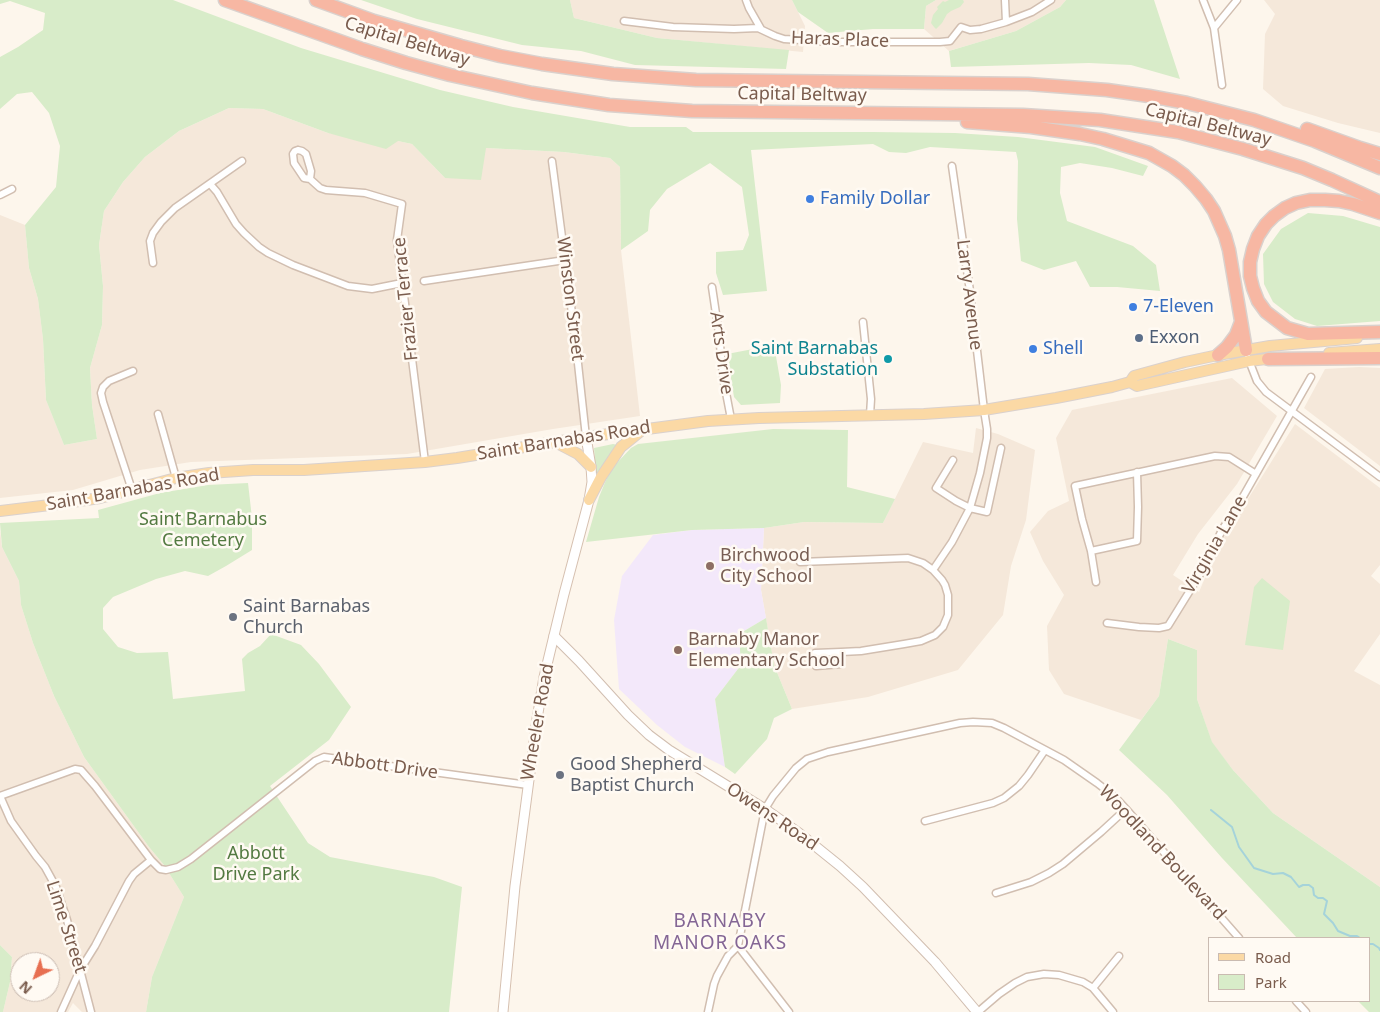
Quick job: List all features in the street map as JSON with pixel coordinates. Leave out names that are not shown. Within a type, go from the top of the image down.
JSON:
[{"type":"highway","name":"Capital Beltway","points":[[225,0],[406,63],[458,77],[532,93],[650,108],[718,111],[1041,116],[1100,120],[1178,132],[1216,141],[1272,158],[1332,180],[1380,202]]},
{"type":"highway","name":"Capital Beltway","points":[[316,0],[383,24],[461,46],[533,62],[614,74],[696,80],[1028,84],[1107,90],[1149,96],[1196,105],[1254,120],[1315,141],[1380,168]]},
{"type":"highway","points":[[1149,96],[1188,100],[1264,117],[1380,154]]},
{"type":"highway","points":[[787,112],[1031,127],[1080,134],[1149,153],[1172,166],[1196,186],[1221,224],[1229,250],[1248,356]]},
{"type":"highway","points":[[1380,213],[1353,204],[1324,200],[1310,200],[1285,208],[1266,224],[1258,236],[1250,262],[1250,276],[1258,301],[1266,312],[1287,328],[1308,334],[1380,332]]},
{"type":"highway","points":[[1218,355],[1236,335],[1241,319]]},
{"type":"highway","points":[[1268,359],[1380,358]]},
{"type":"main road","name":"Saint Barnabas Road","points":[[1130,382],[1137,386],[1248,356],[1270,346],[1380,336]]},
{"type":"main road","name":"Saint Barnabas Road","points":[[0,511],[100,498],[176,478],[253,470],[304,470],[425,462],[586,437],[730,419],[924,414],[984,410],[1112,387],[1130,382],[1135,376],[1218,355],[1268,359],[1380,349]]},
{"type":"main road","points":[[590,500],[601,477],[621,447],[643,429]]},
{"type":"main road","name":"Wheeler Road","points":[[503,1012],[514,896],[536,720],[544,677],[571,564],[590,500],[592,482],[586,437]]},
{"type":"main road","points":[[554,442],[578,454],[591,467]]},
{"type":"main road","name":"Owens Road","points":[[554,636],[628,715],[650,735],[669,750],[765,809],[806,839],[864,887],[936,962],[977,1012]]},
{"type":"street","points":[[746,0],[761,29]]},
{"type":"street","points":[[1005,0],[1006,22],[1032,12],[1051,0]]},
{"type":"street","points":[[1203,0],[1214,28],[1222,84]]},
{"type":"street","points":[[1214,28],[1237,0]]},
{"type":"street","name":"Haras Place","points":[[624,21],[674,27],[734,29],[749,27],[761,29],[784,38],[833,42],[946,42],[954,37],[961,27],[970,30],[981,29],[1006,22]]},
{"type":"street","points":[[153,263],[150,241],[160,222],[175,208],[242,161]]},
{"type":"street","name":"Winston Street","points":[[552,161],[586,437]]},
{"type":"street","name":"Larry Avenue","points":[[933,570],[952,542],[970,508],[986,449],[988,429],[952,166]]},
{"type":"street","name":"Frazier Terrace","points":[[310,178],[315,184],[326,190],[365,193],[402,204],[398,240],[425,462]]},
{"type":"street","points":[[210,184],[244,233],[268,253],[293,265],[348,286],[372,289],[402,283]]},
{"type":"street","points":[[0,195],[12,188]]},
{"type":"street","points":[[424,281],[565,260]]},
{"type":"street","name":"Arts Drive","points":[[712,287],[730,419]]},
{"type":"street","points":[[863,322],[871,399],[870,415]]},
{"type":"street","points":[[1248,356],[1255,378],[1271,396],[1380,477]]},
{"type":"street","points":[[132,490],[101,393],[103,387],[110,381],[133,371]]},
{"type":"street","name":"Virginia Lane","points":[[1107,623],[1159,628],[1168,626],[1204,568],[1222,530],[1311,377]]},
{"type":"street","points":[[158,414],[176,478]]},
{"type":"street","points":[[953,460],[936,488],[970,508],[986,512],[1001,448]]},
{"type":"street","points":[[1096,582],[1091,550],[1075,486],[1215,456],[1229,457],[1256,474]]},
{"type":"street","points":[[1091,550],[1137,541],[1137,472]]},
{"type":"street","points":[[800,562],[908,558],[923,563],[933,570],[942,580],[947,590],[948,615],[943,627],[935,635],[904,644],[861,650],[814,653],[816,666],[841,664],[840,652]]},
{"type":"street","name":"Woodland Boulevard","points":[[708,1012],[717,976],[728,956],[738,946],[765,809],[796,768],[807,759],[828,752],[960,723],[992,723],[1004,728],[1064,760],[1115,797],[1239,937]]},
{"type":"street","points":[[924,821],[997,802],[1004,798],[1019,786],[1045,750]]},
{"type":"street","name":"Abbott Drive","points":[[151,860],[160,868],[166,870],[175,868],[190,859],[315,761],[324,757],[528,786]]},
{"type":"street","points":[[0,796],[75,769],[81,770],[90,779],[151,860],[138,870],[129,881],[103,932],[80,970],[61,1012]]},
{"type":"street","name":"Lime Street","points":[[0,796],[11,821],[45,867],[56,887],[91,1012]]},
{"type":"street","points":[[996,893],[1031,882],[1063,864],[1126,809]]},
{"type":"street","points":[[738,946],[790,1012]]},
{"type":"street","points":[[1093,988],[1119,956]]},
{"type":"street","points":[[977,1012],[1007,987],[1039,974],[1068,977],[1082,982],[1093,988],[1113,1012]]},
{"type":"street","points":[[1297,1002],[1306,1012]]},
{"type":"shaded area","points":[[570,0],[792,0],[805,26],[803,52],[657,38],[574,18]]},
{"type":"shaded area","points":[[936,0],[1066,0],[1060,7],[1016,31],[949,51],[924,29],[926,6]]},
{"type":"shaded area","points":[[1264,0],[1380,0],[1380,133],[1338,123],[1283,106],[1263,89],[1265,34],[1275,14]]},
{"type":"shaded area","points":[[229,108],[263,109],[328,133],[412,144],[445,178],[486,148],[564,152],[610,158],[620,167],[621,250],[640,416],[407,454],[191,462],[140,470],[73,490],[0,498],[0,215],[25,225],[29,268],[38,299],[43,339],[46,400],[64,445],[97,439],[92,405],[90,368],[102,325],[103,286],[99,245],[104,211],[123,182],[145,157],[179,131]]},
{"type":"shaded area","points":[[1380,368],[1380,466],[1304,408],[1325,369]]},
{"type":"shaded area","points":[[1232,378],[1277,416],[1237,484],[1198,534],[1173,575],[1199,592],[1219,545],[1295,424],[1380,488],[1380,565],[1371,576],[1380,584],[1380,634],[1354,671],[1380,685],[1380,887],[1273,813],[1233,770],[1212,743],[1197,699],[1197,650],[1168,639],[1159,696],[1141,720],[1064,694],[1049,670],[1047,626],[1064,595],[1043,561],[1030,532],[1048,511],[1069,501],[1056,438],[1072,410]]},
{"type":"shaded area","points":[[976,428],[998,434],[1035,450],[1026,520],[1011,566],[1003,615],[958,670],[868,697],[792,709],[774,665],[761,590],[764,528],[804,522],[883,523],[923,442],[973,453]]},
{"type":"shaded area","name":"Barnaby Manor Elementary School","points":[[764,528],[761,590],[766,618],[739,634],[741,665],[715,699],[725,767],[685,747],[657,725],[619,689],[614,620],[622,576],[653,535],[692,530]]},
{"type":"shaded area","points":[[0,530],[2,547],[19,581],[21,605],[33,643],[54,696],[84,757],[164,865],[184,897],[152,977],[146,1012],[82,1012],[73,1003],[68,1012],[3,1012],[10,982],[10,1002],[60,1002],[60,952],[10,952],[10,955],[0,945]]},
{"type":"green space","points":[[0,0],[173,0],[301,48],[440,90],[513,107],[630,127],[686,127],[693,132],[955,133],[1018,137],[1095,147],[1148,166],[1143,176],[1112,168],[1080,163],[1061,167],[1060,193],[1067,221],[1133,246],[1156,265],[1160,291],[1117,287],[1090,287],[1076,261],[1044,270],[1021,261],[1017,219],[1018,161],[1016,152],[930,147],[906,153],[889,152],[873,144],[751,150],[767,291],[723,295],[716,273],[716,252],[743,250],[749,235],[742,187],[710,163],[667,189],[650,210],[648,231],[621,250],[620,167],[610,158],[564,152],[486,148],[481,180],[445,178],[412,144],[398,141],[386,149],[328,133],[263,109],[229,108],[179,131],[145,157],[123,182],[104,211],[99,245],[103,286],[102,325],[90,368],[92,405],[97,439],[64,445],[46,400],[43,339],[38,299],[29,268],[25,225],[56,187],[60,146],[49,113],[32,92],[17,94],[0,109],[0,57],[43,30],[45,13],[10,1],[0,4]]},
{"type":"green space","points":[[361,0],[570,0],[574,18],[657,38],[789,50],[786,69],[635,65],[581,51],[522,45],[417,19]]},
{"type":"green space","points":[[792,0],[936,0],[926,6],[924,29],[873,29],[828,33],[798,12]]},
{"type":"green space","points":[[963,0],[964,2],[960,7],[947,14],[936,29],[931,23],[933,15],[943,1]]},
{"type":"green space","points":[[1066,0],[1154,0],[1180,79],[1131,65],[1089,63],[951,67],[949,51],[1016,31],[1060,7]]},
{"type":"green space","points":[[1308,213],[1343,216],[1380,227],[1380,321],[1317,326],[1295,319],[1273,302],[1264,284],[1263,254],[1281,229]]},
{"type":"green space","points":[[774,345],[781,385],[780,403],[741,405],[734,397],[727,354]]},
{"type":"green space","points":[[773,429],[848,430],[847,487],[895,499],[883,523],[804,522],[764,528],[692,530],[586,542],[606,480],[613,467],[631,448],[638,444]]},
{"type":"green space","points":[[613,444],[618,445],[596,476],[594,448]]},
{"type":"green space","points":[[248,483],[252,518],[252,550],[208,576],[185,571],[156,579],[113,597],[103,608],[103,629],[118,647],[137,653],[168,652],[173,699],[245,691],[242,659],[260,646],[271,634],[301,645],[319,664],[351,707],[329,740],[270,786],[308,843],[330,857],[434,877],[462,887],[449,1012],[146,1012],[152,977],[184,897],[164,865],[84,757],[54,696],[33,643],[21,605],[19,581],[2,547],[0,523],[99,518],[98,510],[160,493],[208,485]]},
{"type":"green space","points":[[1262,578],[1290,601],[1283,650],[1245,645],[1254,587]]},
{"type":"green space","points":[[766,618],[774,665],[792,709],[774,718],[767,739],[735,774],[725,767],[715,699],[741,665],[739,634]]},
{"type":"green space","points":[[1168,639],[1197,650],[1197,699],[1212,742],[1233,770],[1273,813],[1380,887],[1380,1012],[1369,1012],[1359,1002],[1370,1002],[1370,937],[1296,937],[1222,858],[1167,795],[1119,750],[1159,696]]},
{"type":"green space","points":[[0,945],[10,955],[10,982],[3,1012],[0,1012]]},
{"type":"waterway","points":[[1211,810],[1232,827],[1239,847],[1254,868],[1273,874],[1283,873],[1291,877],[1299,887],[1309,885],[1313,888],[1314,895],[1327,901],[1324,914],[1338,931],[1358,937]]},
{"type":"waterway","points":[[1370,944],[1373,944],[1380,950]]},
{"type":"place","name":"Family Dollar","points":[[810,199]]},
{"type":"place","name":"7-Eleven","points":[[1133,307]]},
{"type":"place","name":"Exxon","points":[[1139,338]]},
{"type":"place","name":"Shell","points":[[1033,349]]},
{"type":"place","name":"Saint Barnabas Substation","points":[[888,359]]},
{"type":"place","name":"Birchwood City School","points":[[710,566]]},
{"type":"place","name":"Saint Barnabas Church","points":[[233,617]]},
{"type":"place","name":"Barnaby Manor Elementary School","points":[[678,650]]},
{"type":"place","name":"Good Shepherd Baptist Church","points":[[560,775]]},
{"type":"district","name":"BARNABY MANOR OAKS","points":[[720,933]]},
{"type":"park label","name":"Saint Barnabus Cemetery","points":[[203,530]]},
{"type":"park label","name":"Abbott Drive Park","points":[[256,864]]}]
